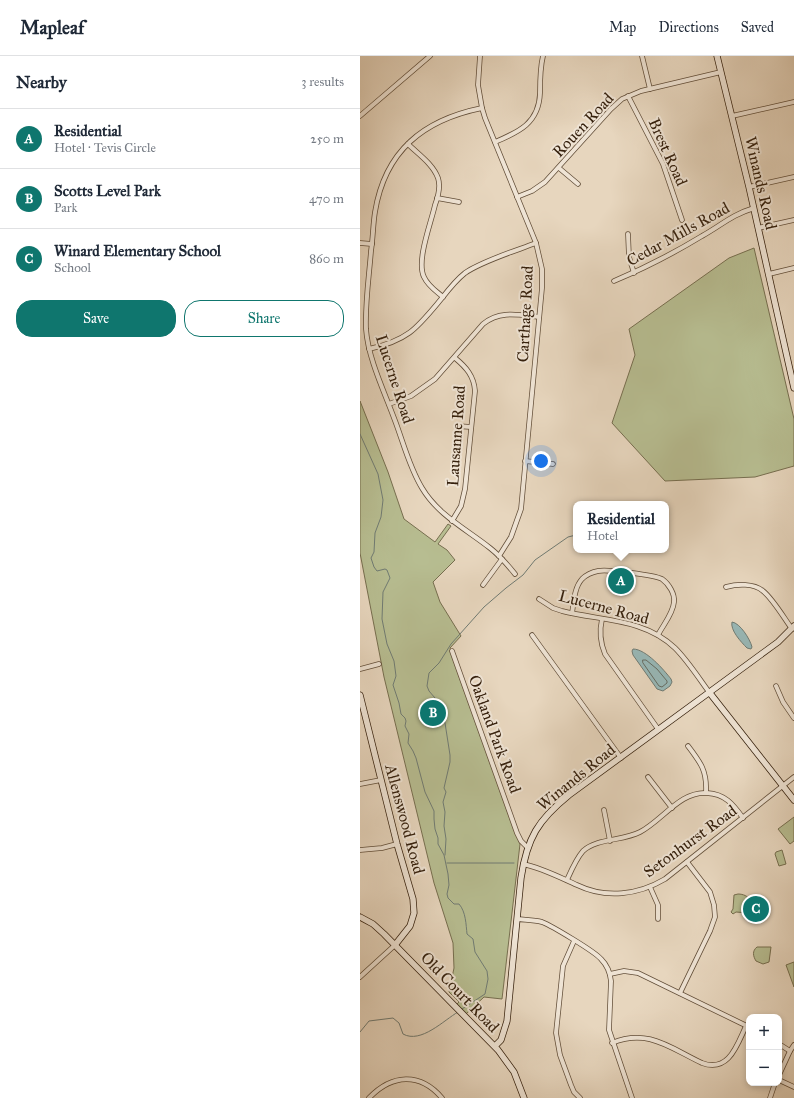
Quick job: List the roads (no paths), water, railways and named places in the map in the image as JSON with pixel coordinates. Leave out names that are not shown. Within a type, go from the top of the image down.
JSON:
[{"type":"street","points":[[360,116],[430,56]]},
{"type":"street","name":"Carthage Road","points":[[480,56],[478,85],[482,108],[536,243],[542,269],[542,288],[522,497],[518,518],[511,537],[501,557],[483,585]]},
{"type":"street","points":[[495,142],[520,131],[533,117],[539,102],[542,56]]},
{"type":"street","points":[[642,56],[650,89]]},
{"type":"street","name":"Winands Road","points":[[717,56],[793,375],[794,388]]},
{"type":"street","name":"Rouen Road","points":[[517,197],[532,191],[545,182],[611,109],[622,99],[650,89],[721,72]]},
{"type":"street","name":"Brest Road","points":[[628,96],[663,164],[682,220]]},
{"type":"street","points":[[732,116],[794,102]]},
{"type":"street","name":"Lucerne Road","points":[[482,108],[443,119],[421,132],[408,144],[392,165],[380,191],[375,212],[366,308],[366,330],[369,349],[412,467],[422,488],[434,504],[452,521],[501,557],[515,574]]},
{"type":"street","points":[[408,144],[428,163],[436,174],[439,183],[437,198],[422,255],[421,266],[425,280],[433,290],[443,297]]},
{"type":"street","points":[[559,168],[578,184]]},
{"type":"street","points":[[749,187],[794,177]]},
{"type":"street","points":[[437,198],[459,202]]},
{"type":"street","name":"Cedar Mills Road","points":[[614,281],[634,273],[702,236],[728,218],[754,208]]},
{"type":"street","points":[[758,228],[794,220]]},
{"type":"street","points":[[628,234],[629,257],[634,273]]},
{"type":"street","points":[[360,243],[372,244]]},
{"type":"street","points":[[369,349],[387,345],[409,334],[454,283],[470,270],[536,243]]},
{"type":"street","points":[[769,274],[794,268]]},
{"type":"street","points":[[389,404],[411,396],[442,373],[483,324],[493,318],[504,314],[539,317]]},
{"type":"street","name":"Lausanne Road","points":[[452,521],[461,506],[465,489],[475,385],[468,370],[455,358]]},
{"type":"street","points":[[457,426],[471,427]]},
{"type":"street","points":[[525,461],[552,464]]},
{"type":"street","points":[[572,614],[577,586],[585,577],[594,572],[604,570],[656,577],[664,580],[674,597],[672,612],[658,635]]},
{"type":"street","points":[[726,587],[740,585],[758,588],[767,595],[793,627]]},
{"type":"street","name":"Lucerne Road","points":[[539,599],[553,608],[572,614],[630,623],[658,635],[679,651],[709,692]]},
{"type":"street","points":[[602,618],[600,635],[602,648],[605,654],[658,729]]},
{"type":"street","name":"Winands Road","points":[[495,1046],[501,1040],[507,1021],[523,864],[535,830],[553,809],[658,729],[778,642],[793,627]]},
{"type":"street","points":[[532,635],[621,758]]},
{"type":"street","name":"Oakland Park Road","points":[[452,651],[517,833],[521,841],[528,847]]},
{"type":"street","points":[[360,669],[379,664]]},
{"type":"street","points":[[776,686],[783,702],[794,718]]},
{"type":"street","points":[[709,692],[794,800]]},
{"type":"street","name":"Allenswood Road","points":[[360,696],[414,906],[414,913],[410,926],[396,945]]},
{"type":"street","points":[[688,746],[704,769],[706,776],[706,792]]},
{"type":"street","points":[[648,777],[672,808]]},
{"type":"street","name":"Setonhurst Road","points":[[523,864],[548,871],[587,889],[609,894],[630,893],[650,887],[665,879],[688,862],[794,777]]},
{"type":"street","points":[[360,784],[381,780]]},
{"type":"street","points":[[567,880],[583,851],[593,844],[610,841],[640,832],[689,796],[700,792],[719,794],[725,797],[743,818]]},
{"type":"street","points":[[604,810],[610,841]]},
{"type":"street","points":[[360,850],[382,848],[397,844]]},
{"type":"street","points":[[680,993],[710,931],[714,917],[714,905],[710,892],[688,862]]},
{"type":"street","points":[[650,887],[658,905],[658,919]]},
{"type":"street","name":"Old Court Road","points":[[360,917],[379,928],[495,1046],[511,1066],[518,1079],[524,1098]]},
{"type":"street","points":[[517,919],[540,922],[600,957],[610,974],[611,989],[608,1023],[612,1043],[632,1098]]},
{"type":"street","points":[[574,941],[562,966],[556,1033],[560,1055],[571,1085],[574,1092],[580,1098]]},
{"type":"street","points":[[360,977],[396,945]]},
{"type":"street","points":[[610,974],[624,971],[634,972],[746,1026]]},
{"type":"street","points":[[612,1043],[632,1037],[649,1038],[702,1063],[707,1065],[715,1065],[723,1063],[730,1057],[746,1030]]},
{"type":"street","points":[[782,1068],[794,1045]]},
{"type":"street","points":[[782,1046],[790,1051]]},
{"type":"street","points":[[369,1098],[384,1084],[402,1079],[419,1081],[428,1085],[442,1098]]},
{"type":"street","points":[[782,1081],[794,1087]]},
{"type":"street","points":[[770,1098],[774,1086]]},
{"type":"water","points":[[732,622],[738,625],[747,636],[752,647],[751,649],[747,648],[736,636]]},
{"type":"water","points":[[633,649],[643,652],[659,666],[671,679],[672,682],[670,686],[663,691],[657,689],[633,655]]},
{"type":"waterway","points":[[360,434],[378,474],[383,500],[381,517],[375,533],[374,552],[371,558],[377,571],[387,570],[390,578],[383,592],[382,619],[387,644],[394,661],[396,676],[393,685],[401,714],[406,721],[405,726],[409,734],[408,743],[416,758],[425,792],[434,811],[438,844],[444,855],[448,874],[448,898],[454,904],[459,904],[461,907],[465,919],[467,934],[473,939],[475,952],[487,971],[488,979],[485,994],[462,1009]]},
{"type":"waterway","points":[[445,855],[445,812],[443,802],[446,792],[444,788],[450,762],[450,755],[445,723],[435,698],[427,686],[429,673],[439,663],[451,644],[484,607],[523,575],[535,560],[568,537],[573,536]]},
{"type":"waterway","points":[[447,863],[514,863]]},
{"type":"waterway","points":[[360,1032],[369,1021],[393,1018],[399,1023],[403,1034],[417,1036],[432,1030],[458,1012]]},
{"type":"place","name":"Residential","points":[[621,581]]},
{"type":"place","name":"Scotts Level Park","points":[[433,713]]},
{"type":"place","name":"Winard Elementary School","points":[[756,909]]}]
